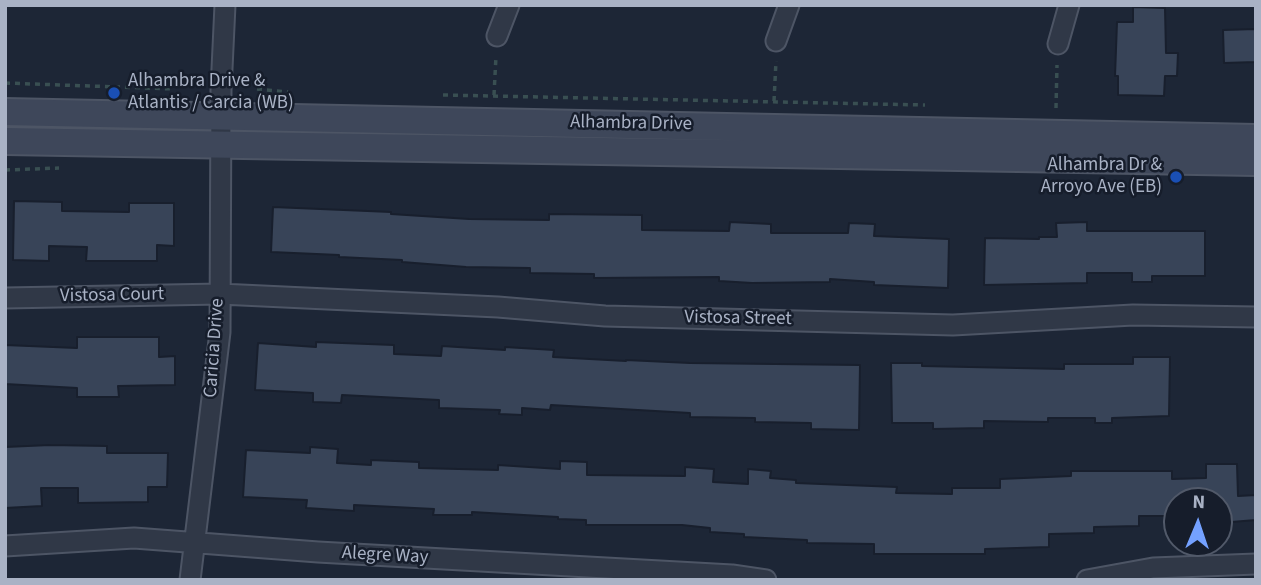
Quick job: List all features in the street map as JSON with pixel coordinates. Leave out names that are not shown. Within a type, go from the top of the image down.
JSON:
[{"type":"main road","name":"Alhambra Drive","points":[[5,112],[1256,138]]},
{"type":"main road","name":"Alhambra Drive","points":[[5,141],[1256,162]]},
{"type":"street","name":"Caricia Drive","points":[[190,580],[219,332],[225,5]]},
{"type":"street","points":[[497,36],[509,5]]},
{"type":"street","points":[[776,41],[789,5]]},
{"type":"street","points":[[1058,44],[1069,5]]},
{"type":"street","name":"Vistosa Court","points":[[5,298],[220,294]]},
{"type":"street","name":"Vistosa Street","points":[[220,294],[498,307],[605,316],[953,325],[1133,315],[1256,317]]},
{"type":"street","name":"Alegre Way","points":[[5,546],[134,538],[318,552],[732,575],[766,580]]},
{"type":"street","points":[[1087,580],[1153,568],[1256,564]]},
{"type":"path","points":[[494,95],[497,36]]},
{"type":"path","points":[[774,101],[776,41]]},
{"type":"path","points":[[1056,108],[1058,44]]},
{"type":"path","points":[[5,83],[183,90]]},
{"type":"building","points":[[1133,7],[1165,8],[1166,53],[1178,53],[1177,76],[1165,76],[1164,96],[1118,95],[1118,76],[1115,76],[1117,22],[1133,22]]},
{"type":"building","points":[[1256,29],[1256,62],[1224,63],[1223,30]]},
{"type":"building","points":[[14,201],[62,202],[62,211],[129,212],[129,203],[174,203],[174,246],[157,245],[157,261],[86,261],[87,247],[49,246],[49,261],[13,260]]},
{"type":"building","points":[[273,207],[391,212],[469,219],[549,220],[549,214],[642,215],[642,230],[729,231],[730,222],[771,224],[771,233],[848,233],[849,223],[875,224],[874,236],[949,239],[948,288],[874,285],[874,282],[830,279],[830,282],[752,283],[719,281],[719,277],[594,278],[594,274],[530,273],[530,268],[466,267],[339,255],[271,252]]},
{"type":"building","points":[[1087,222],[1087,231],[1205,231],[1205,276],[1152,276],[1152,282],[1132,282],[1132,273],[1087,273],[1087,283],[984,285],[985,238],[1057,237],[1056,223]]},
{"type":"building","points":[[77,337],[159,337],[159,357],[175,356],[175,385],[118,386],[119,397],[77,397],[77,388],[5,384],[5,345],[77,348]]},
{"type":"building","points":[[316,342],[394,345],[394,354],[441,356],[442,346],[505,350],[505,347],[554,350],[553,357],[626,361],[860,365],[859,430],[811,429],[811,423],[755,422],[755,418],[690,417],[690,413],[551,405],[550,410],[522,408],[522,415],[499,414],[500,410],[439,408],[439,400],[342,395],[341,403],[313,402],[313,393],[255,390],[258,343],[316,347]]},
{"type":"building","points":[[1133,357],[1170,357],[1169,416],[1112,418],[1112,423],[1095,423],[1095,418],[1048,418],[1048,422],[984,421],[984,428],[933,429],[933,423],[892,423],[891,363],[1064,369],[1064,364],[1133,364]]},
{"type":"building","points":[[107,446],[107,453],[168,453],[167,487],[148,487],[148,502],[78,503],[78,488],[41,488],[42,506],[5,508],[5,447]]},
{"type":"building","points":[[310,447],[338,449],[337,463],[371,465],[371,460],[419,462],[419,468],[498,470],[498,465],[560,469],[560,461],[587,462],[587,475],[685,476],[685,467],[714,469],[713,482],[748,484],[748,469],[771,471],[770,478],[796,480],[796,483],[897,487],[896,493],[952,494],[952,488],[1000,488],[1000,479],[1071,476],[1071,471],[1172,471],[1172,479],[1206,478],[1206,464],[1237,464],[1238,496],[1256,495],[1256,520],[1233,522],[1233,487],[1163,487],[1163,516],[1139,516],[1139,526],[1094,527],[1094,533],[1049,534],[1049,547],[985,549],[985,554],[874,554],[874,544],[807,543],[807,540],[744,537],[744,534],[710,532],[710,528],[682,525],[586,525],[586,520],[558,517],[472,512],[472,515],[433,515],[434,509],[354,505],[354,511],[306,508],[307,500],[243,497],[246,450],[310,453]]},
{"type":"place","name":"Alhambra Drive & Atlantis / Carcia (WB)","points":[[114,93]]},
{"type":"place","name":"Alhambra Dr & Arroyo Ave (EB)","points":[[1176,177]]}]
